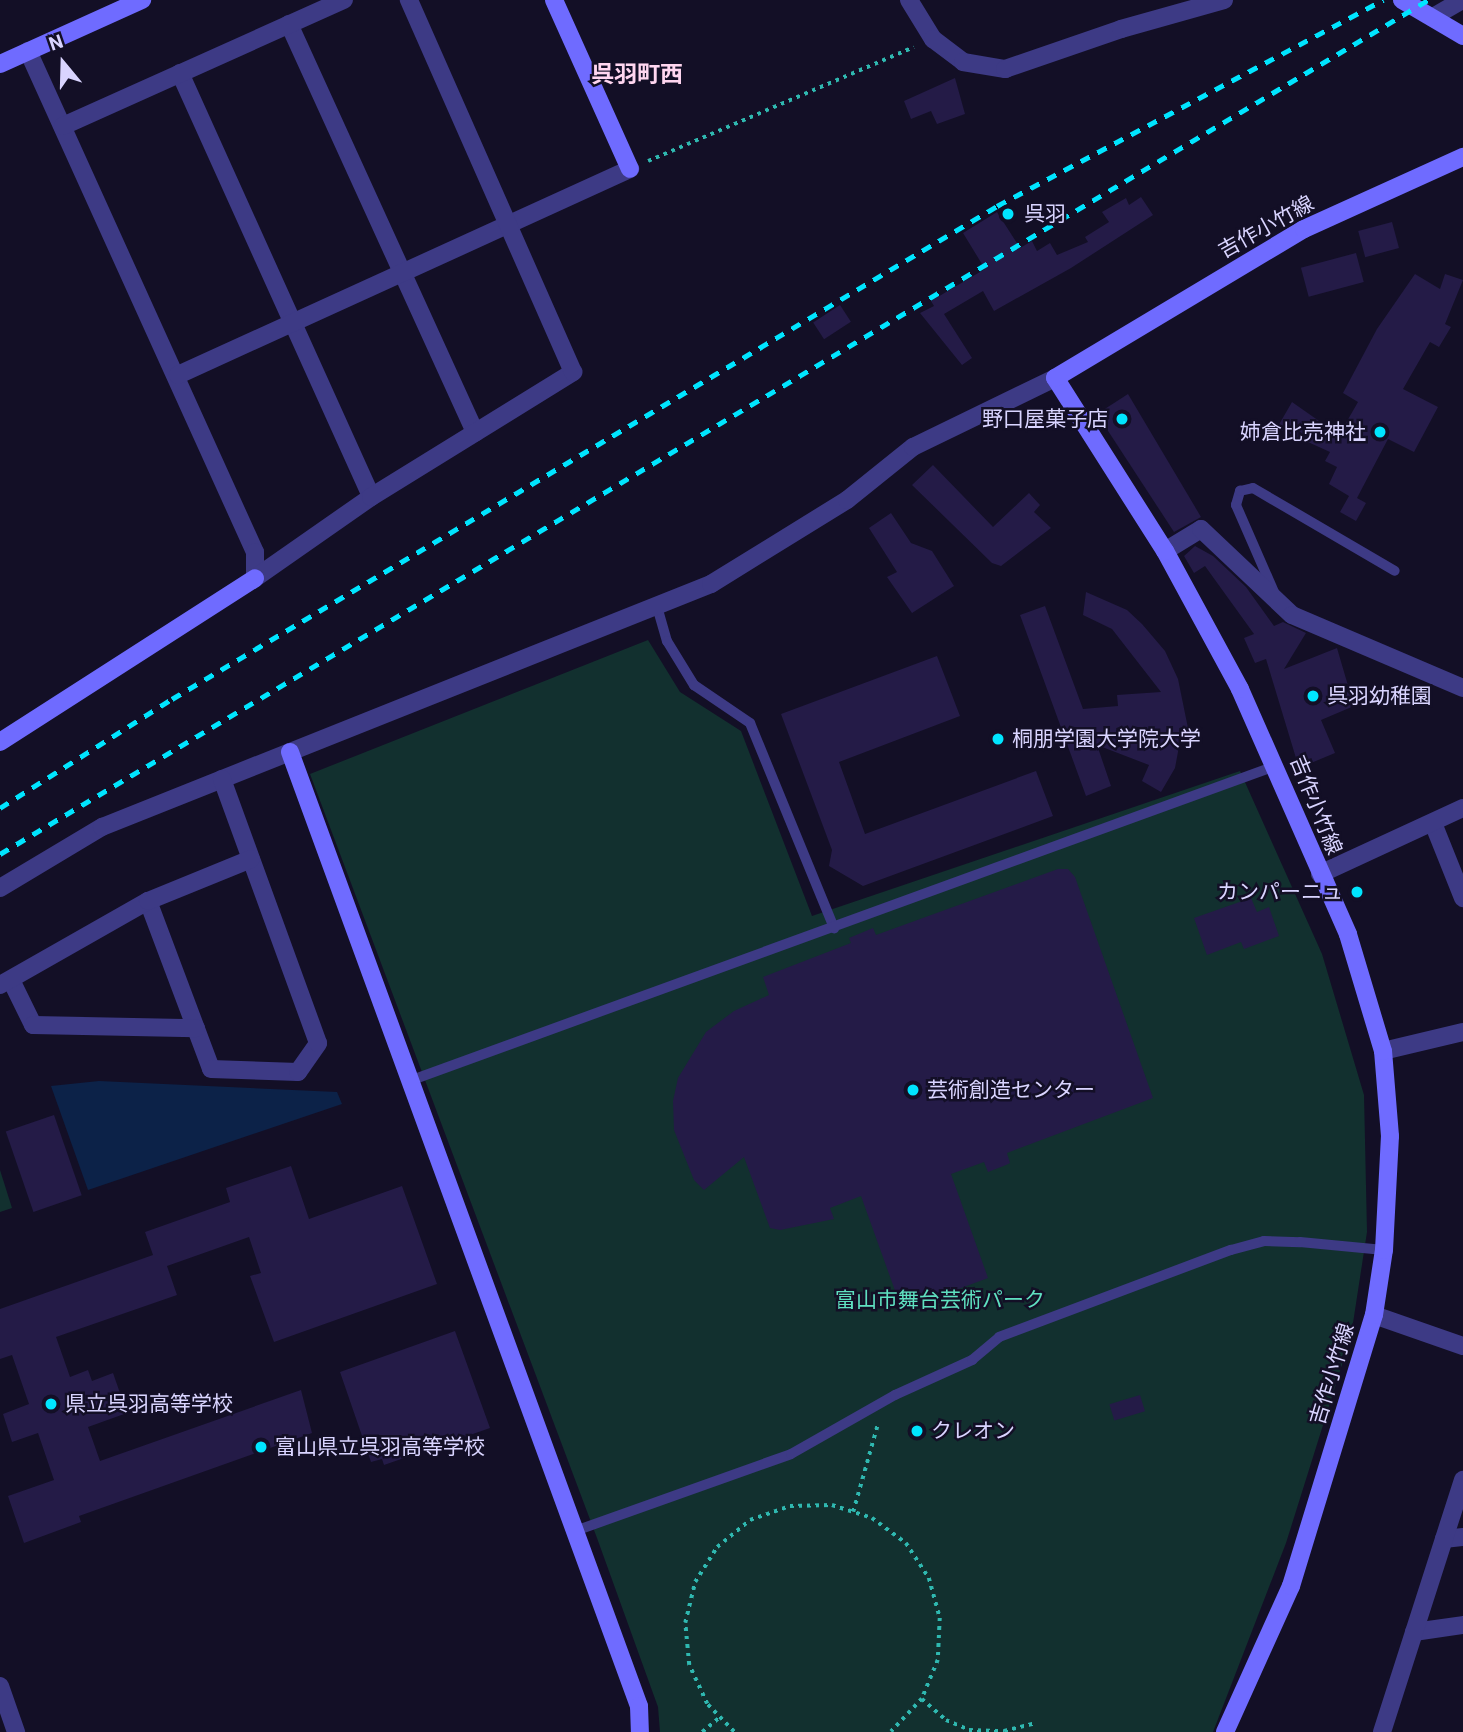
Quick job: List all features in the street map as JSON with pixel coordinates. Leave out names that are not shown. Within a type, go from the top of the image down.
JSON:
[{"type":"main road","points":[[0,64],[142,0]]},
{"type":"main road","points":[[554,0],[630,169]]},
{"type":"main road","points":[[1402,0],[1463,36]]},
{"type":"main road","name":"吉作小竹線","points":[[1231,1730],[1291,1586],[1374,1315],[1384,1250],[1390,1136],[1382,1051],[1348,934],[1275,766],[1213,635],[1166,551],[1055,379],[1304,229],[1463,157]]},
{"type":"main road","points":[[0,742],[255,578]]},
{"type":"main road","points":[[290,752],[639,1706],[640,1732]]},
{"type":"street","points":[[63,126],[344,0]]},
{"type":"street","points":[[255,578],[371,497],[573,372],[409,0]]},
{"type":"street","points":[[909,0],[933,39],[963,62],[1004,69],[1121,29],[1224,0]]},
{"type":"street","points":[[1433,17],[1463,0]]},
{"type":"street","points":[[289,24],[400,274],[475,433]]},
{"type":"street","points":[[29,51],[178,375],[255,552],[255,578]]},
{"type":"street","points":[[180,74],[371,497]]},
{"type":"street","points":[[178,375],[630,169]]},
{"type":"street","points":[[0,888],[102,827],[656,603],[711,584],[847,500],[913,447],[1055,379]]},
{"type":"street","points":[[1166,551],[1201,529],[1292,615],[1463,688]]},
{"type":"street","points":[[148,901],[211,1069],[298,1072],[318,1043],[222,779]]},
{"type":"street","points":[[1320,874],[1463,808]]},
{"type":"street","points":[[1433,823],[1463,898]]},
{"type":"street","points":[[196,1028],[33,1025],[5,983],[148,901],[251,859]]},
{"type":"street","points":[[1382,1051],[1463,1032]]},
{"type":"street","points":[[1374,1315],[1463,1346]]},
{"type":"street","points":[[1382,1732],[1463,1480]]},
{"type":"street","points":[[1444,1539],[1463,1536]]},
{"type":"street","points":[[1414,1632],[1463,1625]]},
{"type":"street","points":[[1,1694],[16,1732]]},
{"type":"lane","points":[[1277,598],[1236,505],[1240,491],[1253,488],[1395,571]]},
{"type":"lane","points":[[656,603],[667,642],[694,685],[750,723],[834,928]]},
{"type":"lane","points":[[412,1080],[1275,766]]},
{"type":"lane","points":[[575,1531],[663,1497],[766,1465],[884,1402],[972,1360],[999,1337],[1231,1250],[1264,1241],[1300,1241],[1384,1250]]},
{"type":"path","points":[[630,169],[933,39]]},
{"type":"path","points":[[853,1512],[884,1402]]},
{"type":"path","points":[[734,1732],[706,1704],[689,1665],[685,1623],[695,1582],[717,1547],[750,1520],[790,1506],[832,1505],[872,1518],[906,1543],[929,1578],[940,1618],[939,1646],[922,1699],[891,1732]]},
{"type":"path","points":[[922,1699],[946,1720],[970,1730],[1004,1731],[1036,1723]]},
{"type":"path","points":[[702,1732],[720,1717]]},
{"type":"green space","name":"富山市舞台芸術パーク","points":[[648,640],[680,692],[741,731],[812,916],[1240,771],[1322,954],[1364,1095],[1367,1232],[1351,1336],[1286,1543],[1213,1732],[660,1732],[658,1707],[597,1538],[310,774]]},
{"type":"green space","points":[[0,1170],[12,1208],[0,1212]]},
{"type":"water","points":[[99,1081],[337,1092],[342,1104],[88,1190],[51,1086]]},
{"type":"building","points":[[955,78],[965,114],[937,124],[931,111],[911,119],[904,101]]},
{"type":"building","points":[[1141,197],[1153,215],[1071,268],[994,311],[983,291],[944,314],[972,358],[962,365],[920,313],[934,306],[931,301],[985,269],[963,233],[997,212],[1020,248],[1032,241],[1037,251],[1050,243],[1057,255],[1088,242],[1085,237],[1109,222],[1102,212],[1126,198],[1129,205]]},
{"type":"building","points":[[1392,222],[1399,248],[1365,257],[1358,231]]},
{"type":"building","points":[[1356,253],[1364,282],[1309,297],[1301,268]]},
{"type":"building","points":[[1415,274],[1440,289],[1445,274],[1463,280],[1445,324],[1451,327],[1439,347],[1430,342],[1403,389],[1438,407],[1414,452],[1388,439],[1357,498],[1366,503],[1356,521],[1340,512],[1349,496],[1329,484],[1337,467],[1325,461],[1330,452],[1277,428],[1292,402],[1339,435],[1358,402],[1343,393],[1377,329]]},
{"type":"building","points":[[840,305],[851,322],[824,339],[813,322]]},
{"type":"building","points":[[1128,394],[1201,517],[1174,532],[1097,414]]},
{"type":"building","points":[[933,465],[993,527],[1029,493],[1040,505],[1034,512],[1051,528],[1001,566],[992,563],[912,485]]},
{"type":"building","points":[[891,513],[911,543],[932,551],[954,586],[912,613],[887,577],[897,572],[869,528]]},
{"type":"building","points":[[1195,546],[1213,556],[1246,587],[1274,626],[1283,622],[1306,633],[1284,669],[1337,648],[1354,706],[1321,720],[1335,753],[1299,768],[1266,659],[1255,663],[1244,638],[1254,634],[1205,566],[1194,573],[1184,556]]},
{"type":"building","points":[[1086,592],[1127,610],[1142,624],[1165,651],[1178,679],[1189,733],[1183,725],[1175,768],[1161,792],[1142,781],[1149,765],[1097,745],[1111,786],[1086,796],[1020,615],[1045,606],[1083,709],[1118,706],[1117,695],[1161,692],[1112,629],[1083,615]]},
{"type":"building","points":[[937,656],[960,716],[839,762],[865,834],[1036,771],[1053,816],[863,886],[829,866],[832,850],[781,714]]},
{"type":"building","name":"芸術創造センター","points":[[1058,869],[1068,869],[1075,877],[1153,1098],[1007,1153],[1010,1163],[988,1172],[984,1162],[951,1174],[988,1278],[902,1310],[861,1196],[830,1208],[834,1219],[780,1230],[770,1228],[744,1157],[704,1190],[694,1180],[674,1130],[673,1101],[678,1078],[706,1032],[734,1011],[769,995],[763,977],[851,943],[849,938],[873,928],[876,935]]},
{"type":"building","points":[[1251,898],[1257,912],[1269,907],[1279,936],[1244,949],[1241,942],[1207,955],[1194,918]]},
{"type":"building","points":[[54,1115],[82,1195],[33,1212],[6,1132]]},
{"type":"building","points":[[291,1166],[309,1219],[402,1186],[437,1284],[274,1342],[250,1276],[261,1273],[249,1237],[167,1266],[177,1295],[56,1337],[70,1377],[88,1370],[92,1381],[113,1373],[127,1413],[88,1427],[100,1461],[301,1390],[312,1433],[79,1516],[81,1522],[24,1543],[8,1496],[54,1480],[38,1433],[12,1442],[3,1414],[29,1404],[12,1355],[0,1359],[0,1309],[153,1255],[145,1232],[230,1202],[226,1188]]},
{"type":"building","points":[[455,1331],[490,1428],[384,1465],[382,1459],[371,1462],[340,1372]]},
{"type":"building","points":[[1140,1395],[1145,1411],[1114,1421],[1109,1404]]},
{"type":"railway","points":[[0,808],[172,699],[997,206],[1383,0]]},
{"type":"railway","points":[[0,854],[1428,0]]},
{"type":"place","name":"呉羽","points":[[1008,214]]},
{"type":"place","name":"野口屋菓子店","points":[[1122,419]]},
{"type":"place","name":"姉倉比売神社","points":[[1380,432]]},
{"type":"place","name":"呉羽幼稚園","points":[[1313,696]]},
{"type":"place","name":"桐朋学園大学院大学","points":[[998,739]]},
{"type":"place","name":"カンパーニュ","points":[[1357,892]]},
{"type":"place","name":"芸術創造センター","points":[[913,1090]]},
{"type":"place","name":"県立呉羽高等学校","points":[[51,1404]]},
{"type":"place","name":"クレオン","points":[[917,1431]]},
{"type":"place","name":"富山県立呉羽高等学校","points":[[261,1447]]},
{"type":"district","name":"呉羽町西","points":[[637,75]]}]
